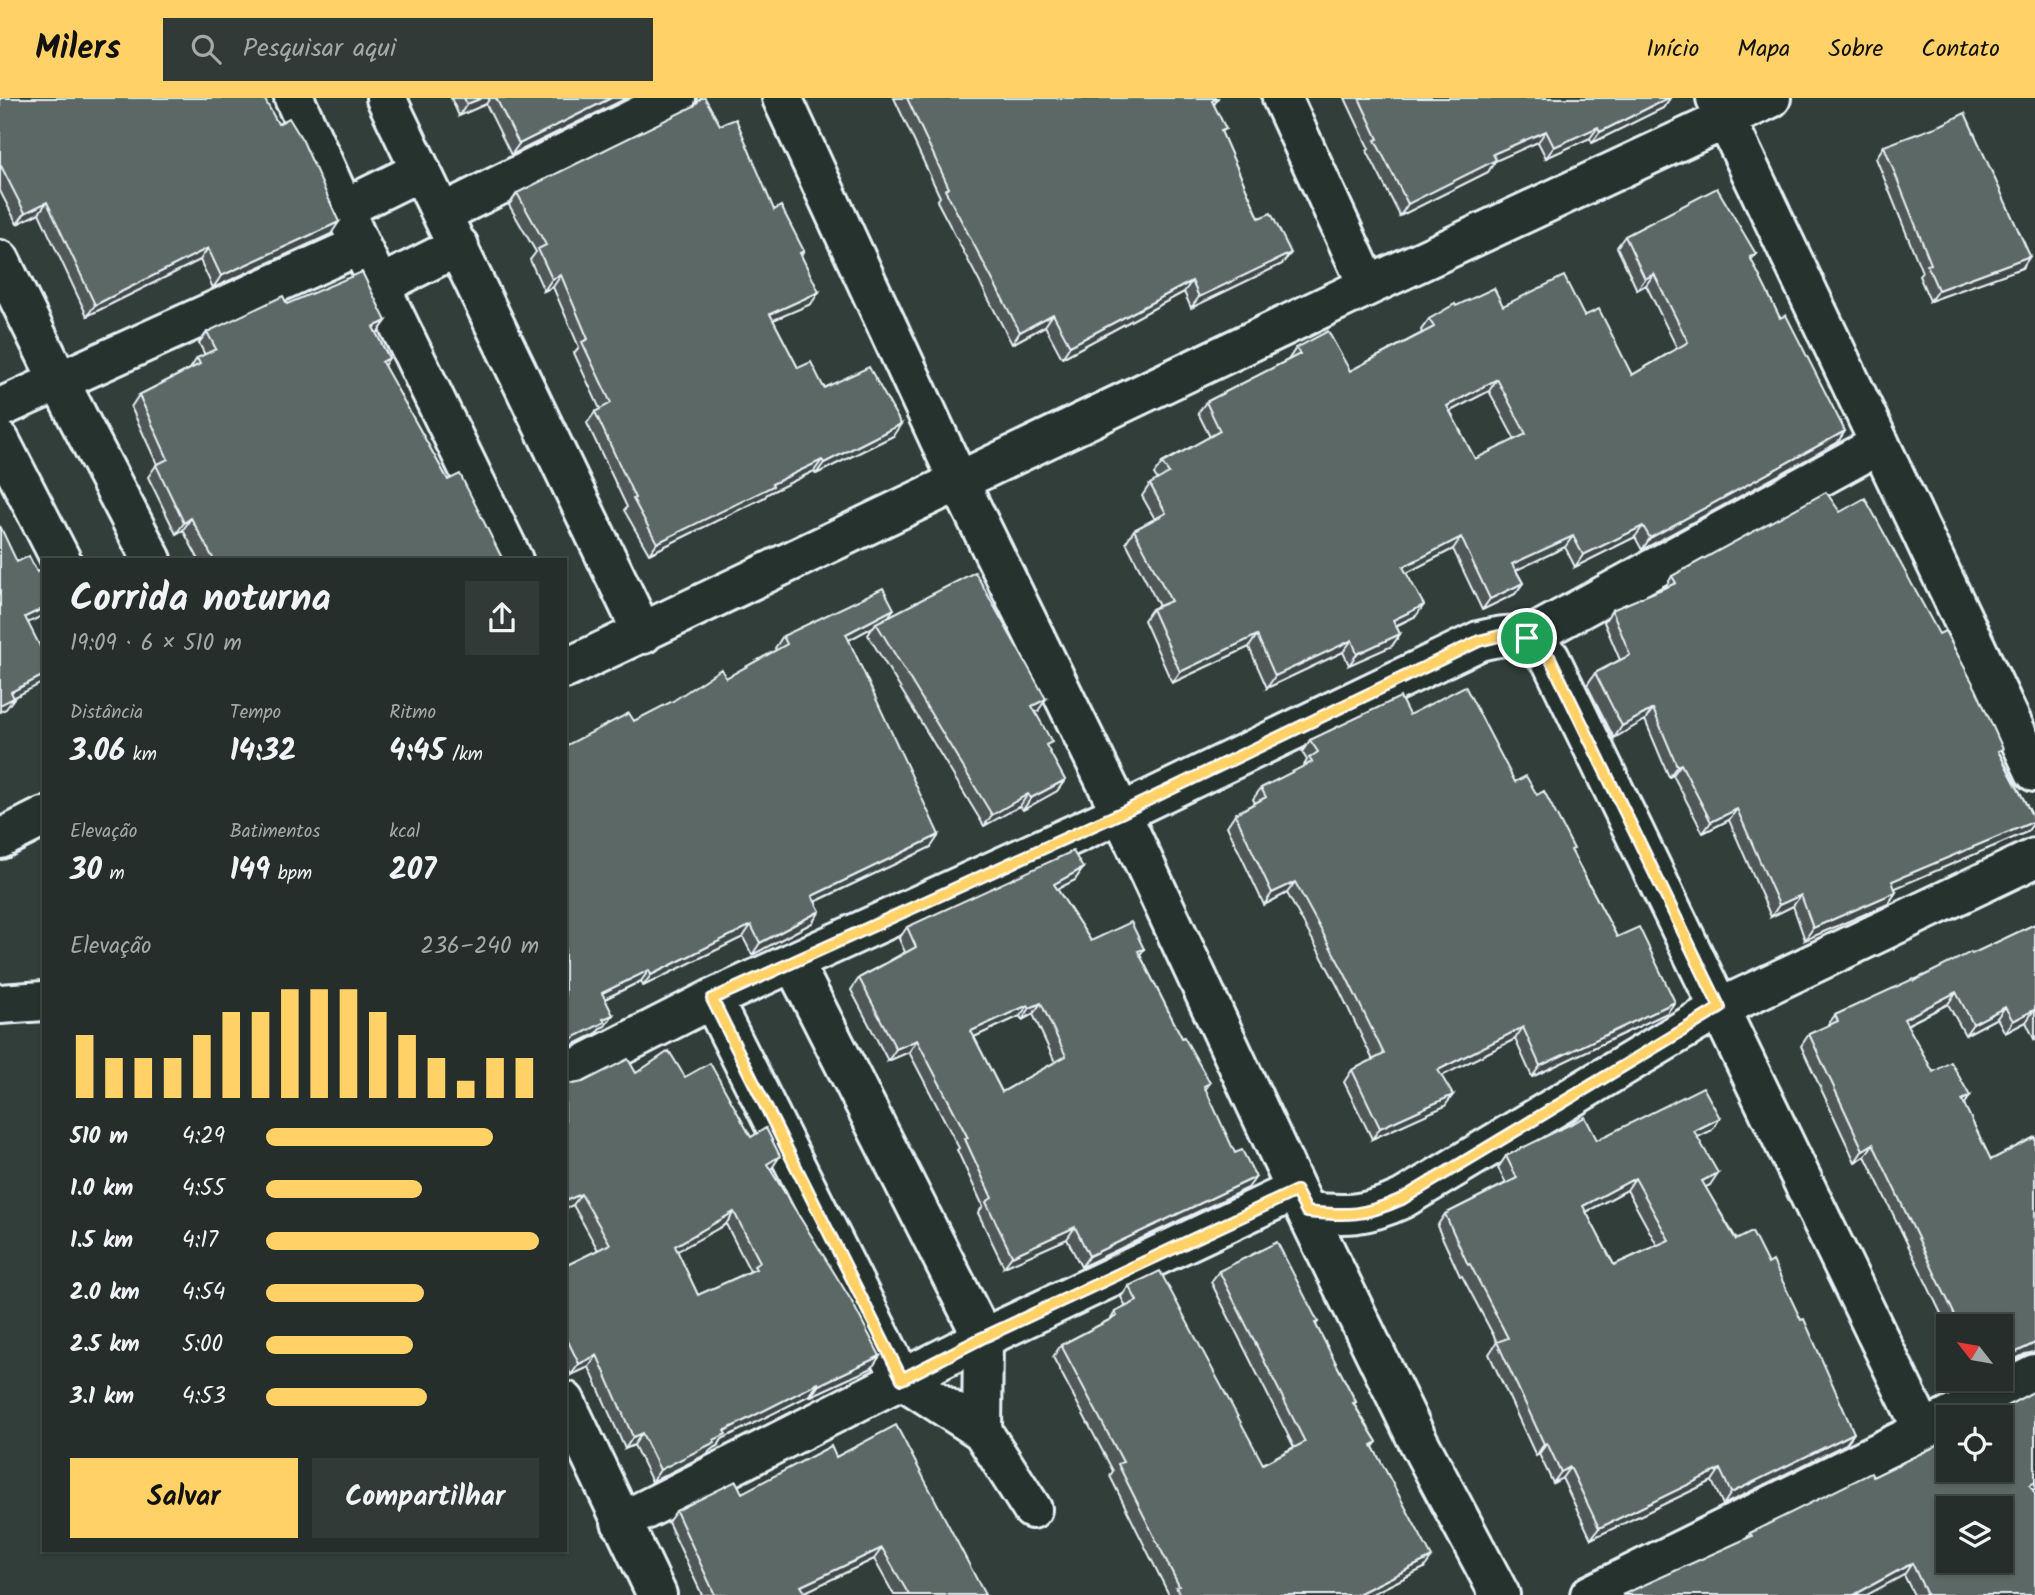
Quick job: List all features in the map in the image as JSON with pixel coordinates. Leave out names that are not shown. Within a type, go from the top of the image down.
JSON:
[{"type":"street","points":[[293,98],[360,245],[512,558]]},
{"type":"street","points":[[386,98],[643,634]]},
{"type":"street","points":[[381,285],[451,229],[676,98]]},
{"type":"street","points":[[782,98],[959,482],[1121,813],[1301,1201],[1415,1435],[1500,1595]]},
{"type":"street","points":[[1282,98],[1368,286]]},
{"type":"street","points":[[567,668],[1368,286],[1721,109],[1771,98]]},
{"type":"street","points":[[1721,109],[2035,772]]},
{"type":"street","points":[[345,208],[420,171]]},
{"type":"street","points":[[0,408],[360,245]]},
{"type":"street","points":[[0,260],[151,558]]},
{"type":"street","points":[[0,442],[60,558]]},
{"type":"street","points":[[1527,638],[1880,444]]},
{"type":"street","points":[[567,1073],[712,999],[1121,813],[1479,641],[1503,635],[1527,638],[1550,658],[1720,1008],[1936,1416]]},
{"type":"street","points":[[0,839],[42,818]]},
{"type":"street","points":[[621,1522],[982,1338],[1301,1201],[1347,1216],[1378,1209],[1402,1199],[1720,1008],[2035,858]]},
{"type":"street","points":[[793,962],[982,1338],[982,1431]]},
{"type":"street","points":[[712,999],[902,1379],[982,1431],[1032,1509]]},
{"type":"street","points":[[0,1004],[42,1000]]},
{"type":"street","points":[[1973,1405],[2035,1374]]},
{"type":"street","points":[[567,1405],[657,1595]]},
{"type":"street","points":[[1590,1595],[1936,1423]]},
{"type":"building","points":[[0,98],[264,98],[278,124],[289,118],[303,141],[339,222],[221,276],[208,248],[95,305],[47,202],[25,213],[0,164]]},
{"type":"building","points":[[464,98],[482,98],[467,104]]},
{"type":"building","points":[[496,98],[611,98],[519,144]]},
{"type":"building","points":[[701,98],[705,98],[720,125],[736,119],[774,210],[781,206],[804,251],[800,253],[819,292],[770,314],[798,368],[811,362],[824,388],[869,367],[901,424],[824,463],[822,460],[772,484],[773,486],[657,543],[633,499],[635,498],[595,412],[611,403],[582,342],[588,339],[561,275],[552,279],[538,249],[546,245],[517,193],[694,106]]},
{"type":"building","points":[[907,98],[1218,98],[1212,101],[1226,129],[1221,131],[1259,218],[1271,213],[1291,253],[1199,297],[1192,281],[1070,346],[1053,314],[1020,332],[945,190],[949,188]]},
{"type":"building","points":[[1359,98],[1668,98],[1600,132],[1598,127],[1554,147],[1546,131],[1493,154],[1496,160],[1408,204],[1375,140],[1378,139]]},
{"type":"building","points":[[1965,113],[2030,256],[1938,290],[1927,265],[1931,264],[1884,146]]},
{"type":"building","points":[[1717,188],[1756,254],[1750,257],[1780,318],[1786,315],[1845,431],[1650,538],[1643,526],[1583,555],[1573,536],[1512,564],[1523,583],[1490,599],[1461,537],[1403,567],[1424,605],[1393,620],[1400,634],[1357,654],[1352,640],[1275,676],[1257,635],[1180,672],[1152,609],[1171,601],[1134,530],[1166,513],[1150,484],[1169,473],[1162,463],[1220,431],[1206,402],[1300,354],[1296,348],[1328,331],[1350,371],[1434,327],[1429,319],[1455,304],[1456,306],[1494,288],[1503,306],[1564,276],[1584,316],[1599,309],[1632,375],[1688,342],[1654,274],[1645,279],[1625,236]],"holes":[[[1497,379],[1526,434],[1475,459],[1447,406]]]},
{"type":"building","points":[[362,272],[386,321],[373,327],[389,358],[382,362],[448,480],[460,474],[502,558],[213,558],[191,518],[184,523],[156,465],[168,459],[139,395],[200,364],[197,358],[216,349],[207,332],[283,296],[287,304]]},
{"type":"building","points":[[1826,492],[1840,512],[1865,498],[1939,634],[1945,631],[1976,689],[2003,749],[1998,751],[2035,821],[1892,881],[1896,892],[1813,928],[1801,895],[1779,905],[1737,809],[1711,822],[1681,764],[1677,766],[1653,709],[1622,726],[1595,673],[1630,655],[1612,610],[1676,583],[1672,576]]},
{"type":"building","points":[[0,526],[17,562],[29,556],[37,572],[42,569],[42,609],[25,617],[42,650],[42,676],[11,692],[14,698],[0,705]]},
{"type":"building","points":[[975,572],[1046,699],[1032,706],[1052,742],[1046,745],[1065,780],[1031,798],[1028,794],[992,815],[876,623]]},
{"type":"building","points":[[883,588],[894,609],[846,634],[939,835],[812,896],[820,911],[760,943],[751,925],[651,975],[649,970],[602,993],[613,1015],[603,1019],[605,1022],[567,1041],[567,745],[629,713],[634,721],[673,701],[721,669],[726,678],[787,644],[783,636]]},
{"type":"building","points":[[1465,686],[1515,782],[1526,776],[1537,795],[1544,791],[1574,849],[1571,850],[1617,937],[1639,927],[1675,1002],[1540,1066],[1523,1027],[1438,1070],[1453,1095],[1380,1128],[1352,1070],[1384,1054],[1345,974],[1295,882],[1272,893],[1235,814],[1266,797],[1261,788],[1312,762],[1309,758],[1318,752],[1310,740],[1400,697],[1409,715]]},
{"type":"building","points":[[1073,851],[1083,868],[1054,884],[1091,941],[1131,922],[1144,949],[1138,951],[1182,1038],[1184,1037],[1210,1083],[1204,1086],[1235,1153],[1242,1150],[1256,1177],[1089,1256],[1075,1227],[1012,1256],[986,1202],[992,1198],[965,1139],[968,1138],[917,1040],[896,1049],[859,978],[916,947],[907,927]],"holes":[[[1041,1003],[1066,1056],[1002,1092],[971,1031],[1028,1005],[1030,1008]]]},
{"type":"building","points":[[2035,924],[2035,1013],[2034,1010],[2013,1021],[2005,1007],[1973,1024],[1956,992],[1904,1019],[1933,1072],[1951,1062],[1970,1096],[1962,1100],[1991,1160],[2035,1137],[2035,1343],[2013,1354],[2013,1314],[1954,1314],[1873,1144],[1863,1150],[1809,1034],[1838,1021],[1835,1015],[1913,979],[1914,981],[1971,952],[1972,954]]},
{"type":"building","points":[[669,1051],[685,1077],[710,1063],[751,1137],[766,1128],[780,1156],[767,1164],[851,1300],[880,1356],[819,1385],[818,1383],[724,1431],[726,1434],[714,1440],[715,1442],[660,1470],[642,1433],[633,1437],[597,1355],[579,1364],[567,1339],[567,1265],[610,1244],[581,1194],[567,1200],[567,1082],[583,1082],[628,1059],[636,1073]],"holes":[[[734,1212],[760,1262],[754,1266],[756,1269],[698,1295],[675,1246]]]},
{"type":"building","points":[[1703,1087],[1720,1118],[1694,1131],[1718,1173],[1702,1181],[1736,1240],[1752,1232],[1768,1264],[1773,1261],[1801,1320],[1804,1319],[1854,1433],[1731,1493],[1720,1469],[1599,1528],[1570,1467],[1561,1472],[1547,1443],[1544,1444],[1497,1342],[1508,1338],[1470,1264],[1468,1265],[1445,1214],[1517,1178],[1506,1156],[1585,1117],[1597,1140]],"holes":[[[1635,1178],[1669,1240],[1614,1265],[1583,1206]]]},
{"type":"building","points":[[1277,1242],[1356,1402],[1353,1403],[1377,1442],[1372,1445],[1432,1557],[1356,1595],[1180,1595],[1176,1587],[1179,1586],[1118,1464],[1123,1462],[1061,1345],[1117,1316],[1115,1312],[1137,1301],[1129,1286],[1160,1271],[1263,1464],[1305,1442],[1219,1271]]},
{"type":"building","points":[[2035,1391],[2035,1482],[2030,1485],[2035,1494],[2035,1595],[1927,1595],[1912,1563],[1854,1595],[1622,1595],[1752,1536],[1750,1533],[1871,1473],[1873,1477],[1936,1446],[1936,1482],[2013,1482],[2013,1405],[2009,1405]]},
{"type":"building","points":[[896,1425],[985,1595],[909,1595],[882,1548],[801,1586],[805,1592],[800,1595],[715,1595],[676,1511],[736,1481],[742,1493],[831,1446],[836,1457]]},
{"type":"route","points":[[1503,635],[1527,638],[1550,658],[1720,1008],[1402,1199],[1378,1209],[1347,1216],[1307,1212],[1296,1191],[982,1338],[902,1379],[712,999],[1121,813],[1479,641],[1503,635]]}]
